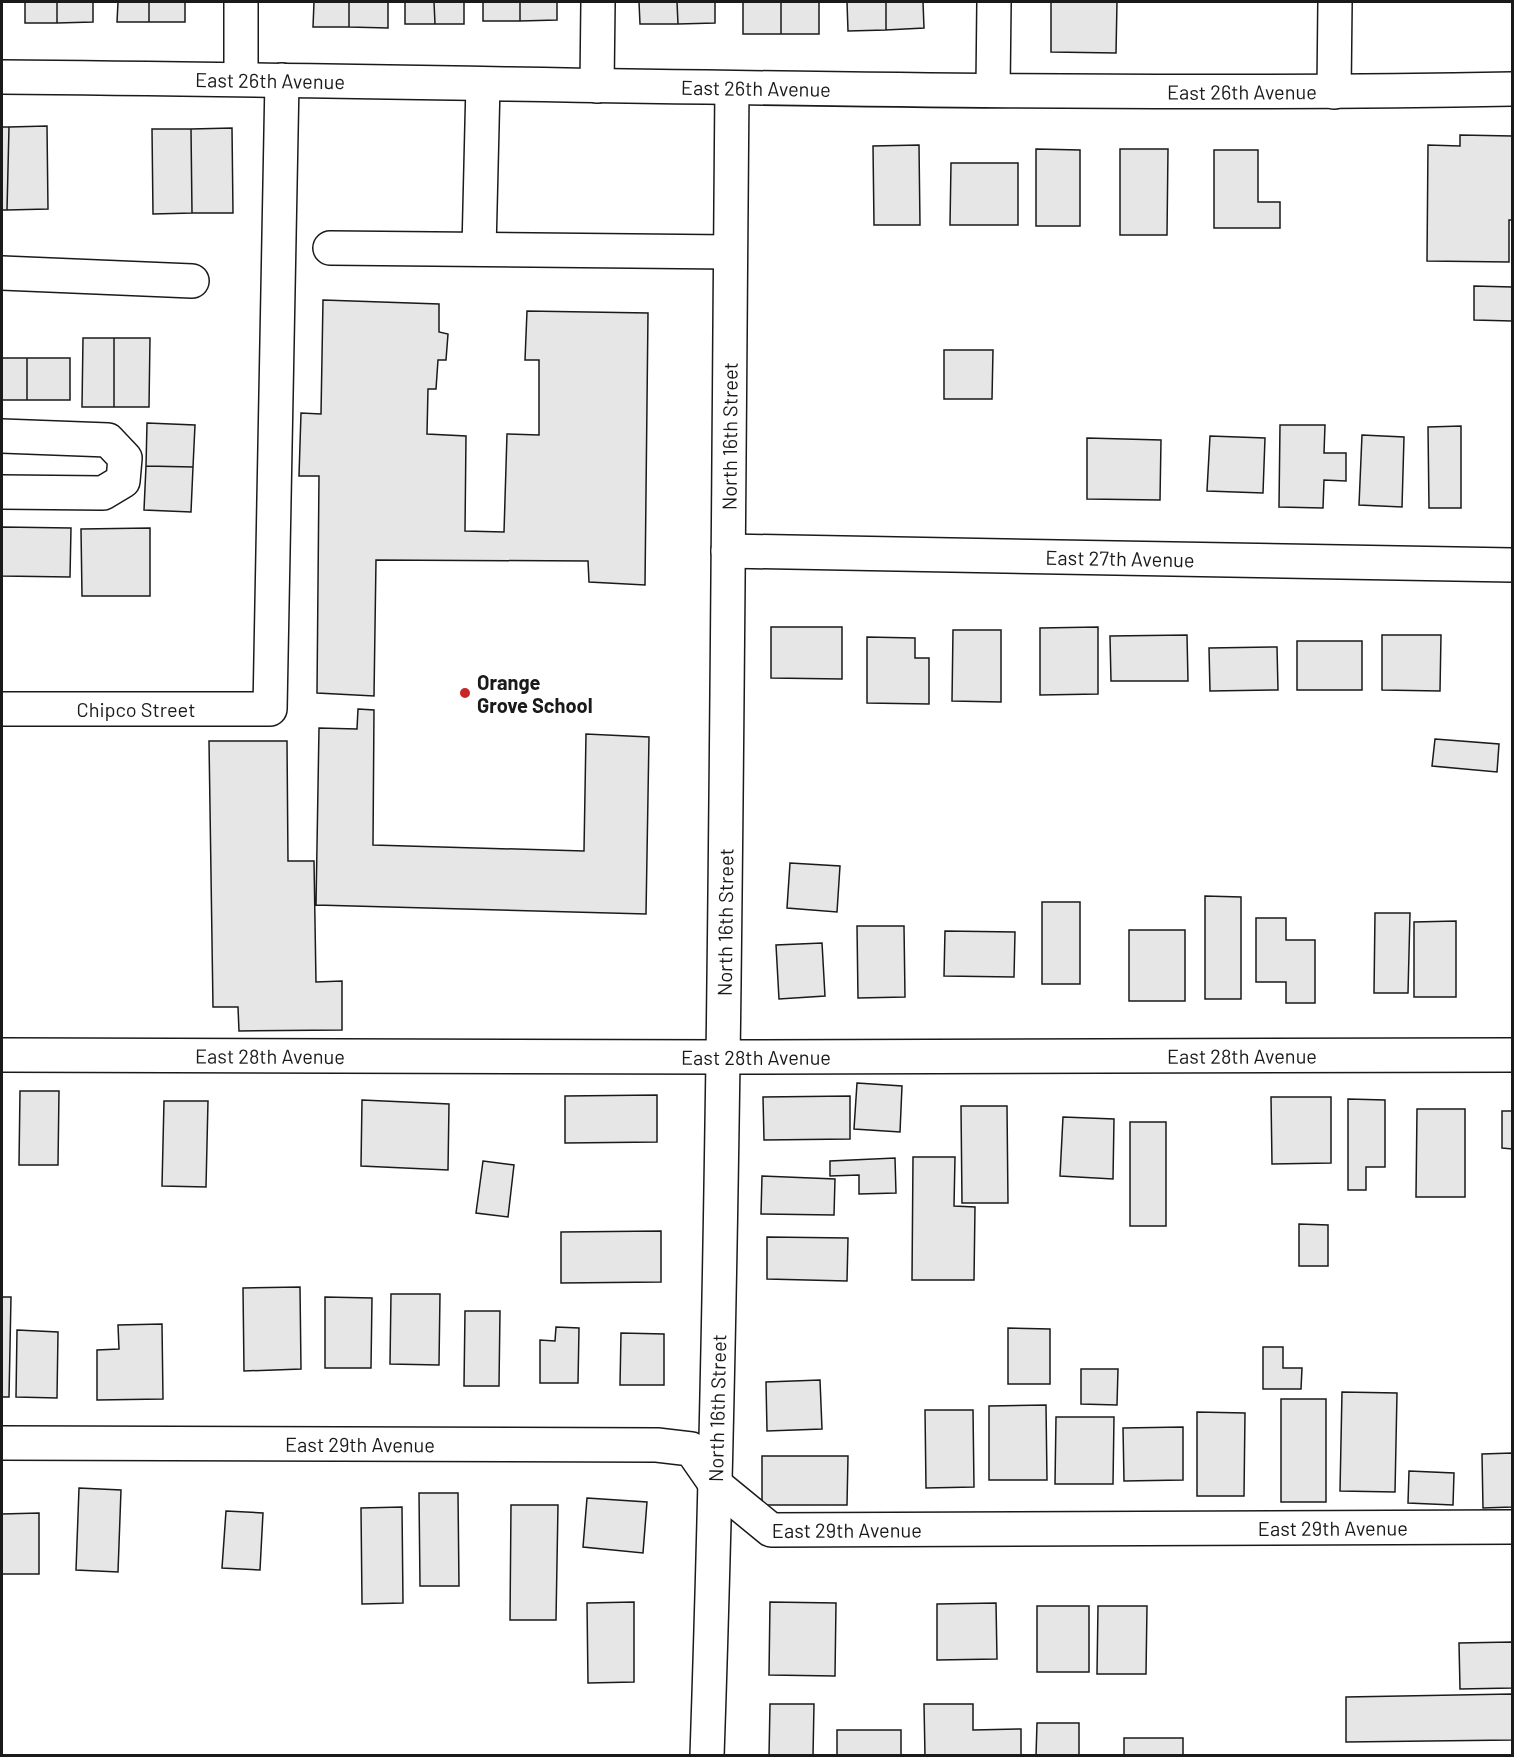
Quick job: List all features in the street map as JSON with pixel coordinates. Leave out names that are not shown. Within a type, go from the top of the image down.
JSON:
[{"type":"street","points":[[241,2],[241,79]]},
{"type":"street","points":[[597,86],[598,2]]},
{"type":"street","points":[[993,89],[994,2]]},
{"type":"street","points":[[1334,92],[1335,2]]},
{"type":"street","name":"East 26th Avenue","points":[[2,77],[732,88],[1334,92],[1512,89]]},
{"type":"street","name":"Chipco Street","points":[[2,709],[270,709],[282,80]]},
{"type":"street","points":[[480,249],[483,84]]},
{"type":"street","name":"North 16th Street","points":[[707,1755],[716,1485],[724,1057],[732,88]]},
{"type":"street","points":[[330,248],[730,252]]},
{"type":"street","points":[[2,273],[192,281]]},
{"type":"street","points":[[2,436],[108,440],[125,458],[123,481],[102,493],[2,492]]},
{"type":"street","name":"East 27th Avenue","points":[[728,551],[1512,565]]},
{"type":"street","name":"East 28th Avenue","points":[[2,1055],[724,1057],[1512,1055]]},
{"type":"street","name":"East 29th Avenue","points":[[2,1443],[657,1445],[691,1449],[716,1485],[771,1530],[1512,1527]]},
{"type":"building","points":[[25,2],[57,2],[57,23],[25,23]]},
{"type":"building","points":[[57,2],[93,2],[93,22],[57,23]]},
{"type":"building","points":[[118,2],[149,2],[149,22],[117,22]]},
{"type":"building","points":[[149,2],[185,2],[185,22],[149,22]]},
{"type":"building","points":[[314,2],[349,2],[349,27],[313,27]]},
{"type":"building","points":[[349,2],[388,2],[388,28],[349,27]]},
{"type":"building","points":[[405,2],[434,2],[435,24],[405,24]]},
{"type":"building","points":[[434,2],[464,2],[464,24],[435,24]]},
{"type":"building","points":[[483,2],[520,2],[520,21],[483,21]]},
{"type":"building","points":[[520,2],[557,2],[557,20],[520,21]]},
{"type":"building","points":[[639,2],[677,2],[678,24],[640,24]]},
{"type":"building","points":[[677,2],[715,2],[715,23],[678,24]]},
{"type":"building","points":[[743,2],[781,2],[781,34],[743,34]]},
{"type":"building","points":[[781,2],[819,2],[819,34],[781,34]]},
{"type":"building","points":[[847,2],[886,2],[886,30],[848,31]]},
{"type":"building","points":[[886,2],[923,2],[924,28],[886,30]]},
{"type":"building","points":[[1051,2],[1117,2],[1116,53],[1051,52]]},
{"type":"building","points":[[47,126],[48,209],[7,210],[9,127]]},
{"type":"building","points":[[2,127],[9,127],[7,210],[2,210]]},
{"type":"building","points":[[232,128],[233,213],[192,213],[191,129]]},
{"type":"building","points":[[152,129],[191,129],[192,213],[153,214]]},
{"type":"building","points":[[1460,135],[1512,136],[1512,220],[1509,220],[1509,262],[1427,261],[1428,145],[1460,146]]},
{"type":"building","points":[[919,145],[920,225],[874,225],[873,146]]},
{"type":"building","points":[[1036,149],[1080,150],[1080,226],[1036,226]]},
{"type":"building","points":[[1120,149],[1168,149],[1167,235],[1120,235]]},
{"type":"building","points":[[1214,150],[1258,150],[1258,202],[1280,202],[1280,228],[1214,228]]},
{"type":"building","points":[[951,163],[1018,163],[1018,225],[950,225]]},
{"type":"building","points":[[1474,286],[1512,287],[1512,321],[1474,320]]},
{"type":"building","points":[[323,300],[439,304],[439,332],[448,334],[446,360],[438,360],[436,389],[428,389],[427,434],[466,436],[465,531],[504,532],[507,434],[539,435],[539,360],[525,360],[527,311],[648,313],[645,585],[589,582],[588,561],[376,560],[374,696],[317,693],[319,476],[299,476],[301,413],[321,414]]},
{"type":"building","points":[[83,338],[114,338],[114,407],[82,407]]},
{"type":"building","points":[[114,338],[150,338],[149,407],[114,407]]},
{"type":"building","points":[[944,350],[993,350],[992,399],[944,399]]},
{"type":"building","points":[[2,358],[27,358],[27,400],[2,400]]},
{"type":"building","points":[[27,358],[70,358],[70,400],[27,400]]},
{"type":"building","points":[[147,423],[195,425],[193,467],[146,466]]},
{"type":"building","points":[[1280,425],[1325,425],[1324,453],[1346,453],[1346,481],[1324,480],[1323,508],[1279,507]]},
{"type":"building","points":[[1461,426],[1461,508],[1429,508],[1428,427]]},
{"type":"building","points":[[1362,435],[1404,437],[1402,507],[1359,505]]},
{"type":"building","points":[[1210,436],[1265,438],[1263,493],[1207,491]]},
{"type":"building","points":[[1087,438],[1161,440],[1160,500],[1087,499]]},
{"type":"building","points":[[146,466],[193,467],[191,512],[144,510]]},
{"type":"building","points":[[2,527],[71,528],[70,577],[2,576]]},
{"type":"building","points":[[150,528],[150,596],[82,596],[81,529]]},
{"type":"building","points":[[771,627],[842,627],[842,679],[771,678]]},
{"type":"building","points":[[1098,627],[1098,694],[1040,695],[1040,628]]},
{"type":"building","points":[[953,630],[1001,630],[1001,702],[952,701]]},
{"type":"building","points":[[1187,635],[1188,681],[1111,681],[1110,636]]},
{"type":"building","points":[[1382,635],[1441,635],[1440,691],[1382,690]]},
{"type":"building","points":[[867,637],[915,638],[915,658],[929,658],[929,704],[867,703]]},
{"type":"building","points":[[1297,641],[1362,641],[1362,690],[1297,690]]},
{"type":"building","points":[[1277,647],[1278,690],[1210,691],[1209,648]]},
{"type":"building","points":[[358,709],[374,710],[373,845],[584,851],[586,734],[649,737],[646,914],[316,905],[319,728],[357,729]]},
{"type":"building","points":[[1435,739],[1499,744],[1497,772],[1432,766]]},
{"type":"building","points":[[209,741],[287,741],[288,861],[314,861],[316,982],[342,981],[342,1030],[239,1031],[238,1007],[213,1007]]},
{"type":"building","points":[[790,863],[840,866],[837,912],[787,908]]},
{"type":"building","points":[[1205,896],[1241,897],[1241,999],[1205,999]]},
{"type":"building","points":[[1042,902],[1080,902],[1080,984],[1042,984]]},
{"type":"building","points":[[1375,913],[1410,913],[1408,993],[1374,993]]},
{"type":"building","points":[[1256,918],[1286,918],[1286,940],[1315,940],[1315,1003],[1286,1003],[1286,982],[1256,982]]},
{"type":"building","points":[[1456,921],[1456,997],[1414,997],[1414,922]]},
{"type":"building","points":[[857,926],[904,926],[905,997],[858,998]]},
{"type":"building","points":[[1129,930],[1185,930],[1185,1001],[1129,1001]]},
{"type":"building","points":[[945,931],[1015,932],[1014,977],[944,976]]},
{"type":"building","points":[[822,943],[825,996],[779,999],[776,945]]},
{"type":"building","points":[[857,1083],[902,1086],[900,1132],[854,1129]]},
{"type":"building","points":[[20,1091],[59,1091],[58,1165],[19,1165]]},
{"type":"building","points":[[657,1095],[657,1142],[565,1143],[565,1096]]},
{"type":"building","points":[[850,1096],[850,1139],[764,1140],[763,1097]]},
{"type":"building","points":[[1271,1097],[1331,1097],[1331,1163],[1272,1164]]},
{"type":"building","points":[[1348,1099],[1385,1100],[1385,1167],[1366,1167],[1366,1190],[1348,1190]]},
{"type":"building","points":[[362,1100],[449,1104],[448,1170],[361,1166]]},
{"type":"building","points":[[164,1101],[208,1101],[206,1187],[162,1186]]},
{"type":"building","points":[[961,1106],[1007,1106],[1008,1203],[962,1203]]},
{"type":"building","points":[[1417,1109],[1465,1109],[1465,1197],[1416,1197]]},
{"type":"building","points":[[1502,1111],[1512,1111],[1512,1149],[1502,1148]]},
{"type":"building","points":[[1063,1117],[1114,1119],[1113,1179],[1060,1176]]},
{"type":"building","points":[[1130,1122],[1166,1122],[1166,1226],[1130,1226]]},
{"type":"building","points":[[913,1157],[955,1157],[954,1206],[975,1207],[974,1280],[912,1280]]},
{"type":"building","points":[[895,1158],[896,1193],[859,1194],[859,1175],[830,1176],[830,1161]]},
{"type":"building","points":[[483,1161],[514,1165],[508,1217],[476,1213]]},
{"type":"building","points":[[762,1176],[835,1179],[834,1215],[761,1214]]},
{"type":"building","points":[[1299,1224],[1328,1225],[1328,1266],[1299,1266]]},
{"type":"building","points":[[661,1231],[661,1282],[561,1283],[561,1232]]},
{"type":"building","points":[[767,1237],[848,1238],[847,1281],[767,1279]]},
{"type":"building","points":[[300,1287],[301,1369],[244,1371],[243,1288]]},
{"type":"building","points":[[391,1294],[440,1294],[439,1365],[390,1364]]},
{"type":"building","points":[[2,1297],[11,1297],[9,1397],[2,1397]]},
{"type":"building","points":[[325,1297],[372,1298],[371,1368],[325,1368]]},
{"type":"building","points":[[465,1311],[500,1311],[499,1386],[464,1386]]},
{"type":"building","points":[[162,1324],[163,1399],[97,1400],[97,1350],[119,1349],[118,1325]]},
{"type":"building","points":[[556,1327],[579,1328],[578,1383],[540,1383],[540,1340],[555,1341]]},
{"type":"building","points":[[1008,1328],[1050,1329],[1050,1384],[1008,1384]]},
{"type":"building","points":[[17,1330],[58,1332],[57,1398],[16,1397]]},
{"type":"building","points":[[621,1333],[664,1334],[664,1385],[620,1385]]},
{"type":"building","points":[[1263,1347],[1283,1347],[1283,1368],[1302,1368],[1301,1389],[1263,1389]]},
{"type":"building","points":[[1081,1369],[1118,1369],[1117,1405],[1081,1404]]},
{"type":"building","points":[[820,1380],[822,1429],[767,1431],[766,1382]]},
{"type":"building","points":[[1342,1392],[1397,1393],[1395,1492],[1340,1491]]},
{"type":"building","points":[[1281,1399],[1326,1399],[1326,1502],[1281,1502]]},
{"type":"building","points":[[1046,1405],[1047,1480],[989,1480],[989,1406]]},
{"type":"building","points":[[925,1410],[973,1410],[974,1487],[926,1488]]},
{"type":"building","points":[[1197,1412],[1245,1413],[1244,1496],[1197,1496]]},
{"type":"building","points":[[1056,1417],[1114,1417],[1113,1484],[1055,1484]]},
{"type":"building","points":[[1183,1427],[1183,1480],[1124,1481],[1123,1428]]},
{"type":"building","points":[[1512,1453],[1512,1507],[1483,1508],[1482,1454]]},
{"type":"building","points":[[762,1456],[848,1456],[847,1505],[762,1505]]},
{"type":"building","points":[[1409,1471],[1454,1473],[1453,1505],[1408,1503]]},
{"type":"building","points":[[79,1488],[121,1490],[118,1572],[76,1570]]},
{"type":"building","points":[[419,1493],[458,1493],[459,1586],[420,1586]]},
{"type":"building","points":[[587,1498],[647,1502],[643,1553],[583,1547]]},
{"type":"building","points":[[511,1505],[558,1505],[556,1620],[510,1620]]},
{"type":"building","points":[[402,1507],[403,1603],[362,1604],[361,1508]]},
{"type":"building","points":[[226,1511],[263,1513],[260,1570],[222,1568]]},
{"type":"building","points":[[39,1513],[39,1574],[2,1574],[2,1514]]},
{"type":"building","points":[[634,1602],[634,1682],[588,1683],[587,1603]]},
{"type":"building","points":[[770,1602],[836,1603],[835,1676],[769,1675]]},
{"type":"building","points":[[996,1603],[997,1659],[937,1660],[937,1604]]},
{"type":"building","points":[[1037,1606],[1089,1606],[1089,1672],[1037,1672]]},
{"type":"building","points":[[1098,1606],[1147,1606],[1146,1674],[1097,1674]]},
{"type":"building","points":[[1512,1642],[1512,1688],[1460,1689],[1459,1643]]},
{"type":"building","points":[[1512,1694],[1512,1740],[1346,1742],[1346,1697]]},
{"type":"building","points":[[770,1704],[814,1704],[813,1756],[769,1756]]},
{"type":"building","points":[[924,1704],[973,1704],[973,1730],[1021,1729],[1021,1756],[925,1756]]},
{"type":"building","points":[[1037,1723],[1079,1723],[1079,1756],[1036,1756]]},
{"type":"building","points":[[837,1730],[901,1730],[901,1756],[837,1756]]},
{"type":"building","points":[[1124,1738],[1183,1738],[1183,1756],[1124,1756]]},
{"type":"place","name":"Orange Grove School","points":[[465,693]]}]
